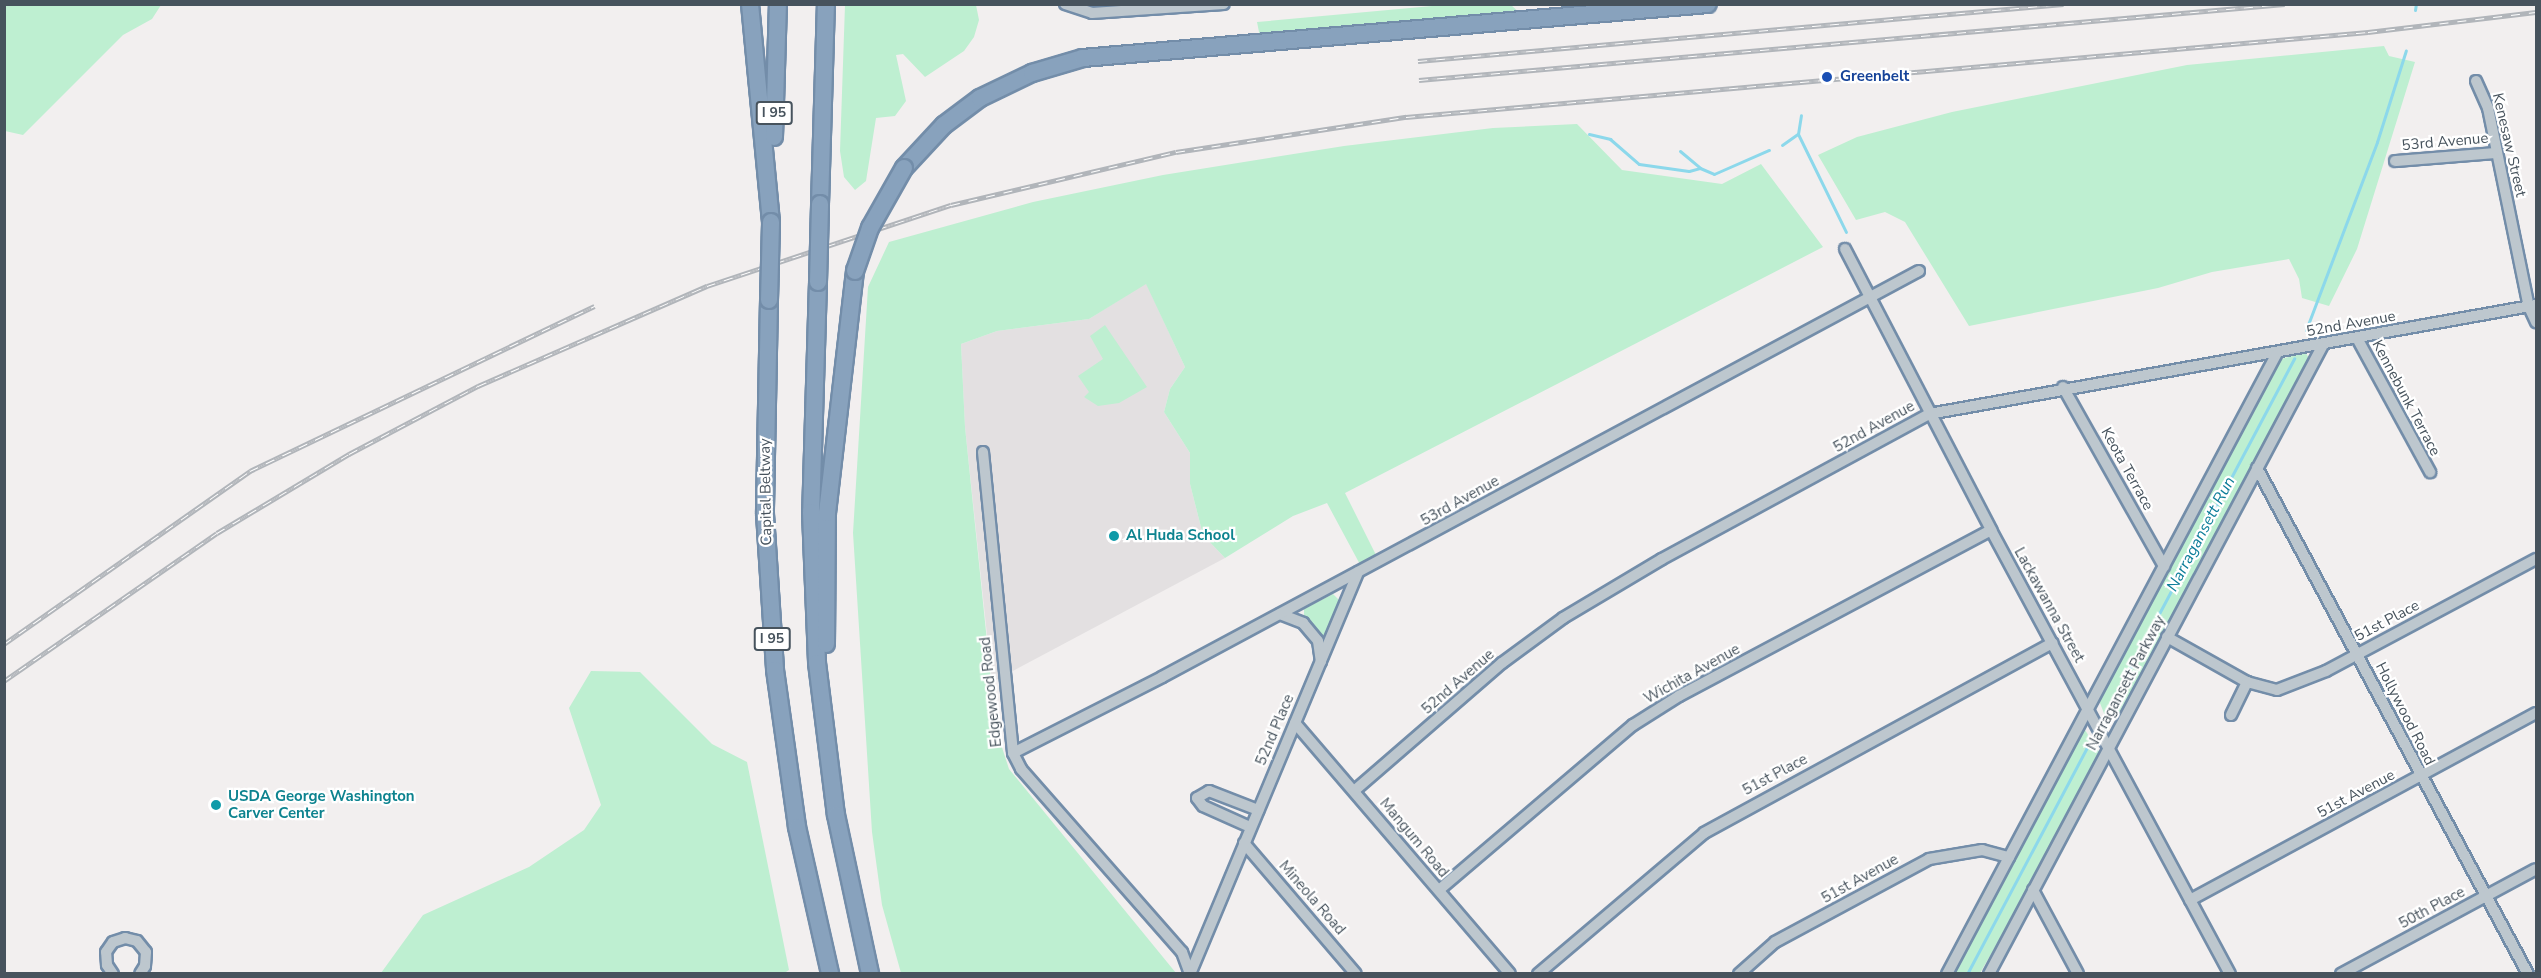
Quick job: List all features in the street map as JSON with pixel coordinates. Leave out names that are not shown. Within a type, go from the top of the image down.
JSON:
[{"type":"highway","points":[[750,4],[771,222]]},
{"type":"highway","name":"Capital Beltway","points":[[778,4],[765,514],[775,670],[796,827],[830,974]]},
{"type":"highway","points":[[826,4],[812,585],[829,762],[852,896],[870,974]]},
{"type":"highway","points":[[829,762],[827,513],[855,271],[870,228],[904,168],[944,125],[980,98],[1057,64],[1083,58],[1708,4]]},
{"type":"street","points":[[1065,4],[1081,12],[1102,13],[1224,4]]},
{"type":"street","points":[[1089,4],[1102,13]]},
{"type":"street","name":"Kenesaw Street","points":[[2476,81],[2488,108],[2536,322]]},
{"type":"street","name":"53rd Avenue","points":[[2395,161],[2497,153]]},
{"type":"street","name":"Lackawanna Street","points":[[1845,249],[1929,414],[2230,974]]},
{"type":"street","name":"53rd Avenue","points":[[1013,753],[1359,572],[1919,271]]},
{"type":"street","name":"52nd Avenue","points":[[1354,791],[1502,663],[1563,618],[1662,559],[1929,414],[2064,387],[2277,353],[2533,306]]},
{"type":"street","name":"Kennebunk Terrace","points":[[2357,338],[2430,472]]},
{"type":"street","name":"Narragansett Parkway","points":[[1989,974],[2324,344]]},
{"type":"street","name":"Narragansett Parkway","points":[[1947,974],[2277,353]]},
{"type":"street","name":"Keota Terrace","points":[[2064,387],[2164,566]]},
{"type":"street","name":"Edgewood Road","points":[[983,452],[1013,753],[1021,769],[1182,952],[1190,974]]},
{"type":"street","name":"Hollywood Road","points":[[2258,468],[2358,654],[2420,777],[2528,974]]},
{"type":"street","name":"Wichita Avenue","points":[[1439,890],[1633,725],[1679,696],[1991,530]]},
{"type":"street","name":"51st Place","points":[[2168,637],[2247,682],[2277,690],[2302,683],[2536,559]]},
{"type":"street","name":"52nd Place","points":[[1190,974],[1359,572]]},
{"type":"street","points":[[1280,614],[1303,623],[1318,641],[1321,663]]},
{"type":"street","name":"51st Place","points":[[1538,974],[1723,820],[2053,643]]},
{"type":"street","points":[[2231,715],[2247,682]]},
{"type":"street","name":"51st Avenue","points":[[2190,900],[2536,713]]},
{"type":"street","name":"Mangum Road","points":[[1294,723],[1510,974]]},
{"type":"street","points":[[1250,827],[1203,806],[1197,798],[1209,791],[1258,810]]},
{"type":"street","name":"Mineola Road","points":[[1244,843],[1356,974]]},
{"type":"street","name":"51st Avenue","points":[[1739,974],[1775,942],[1929,859],[1982,850],[2009,857]]},
{"type":"street","name":"50th Place","points":[[2341,974],[2536,869]]},
{"type":"street","points":[[2033,890],[2078,974]]},
{"type":"street","points":[[111,973],[106,952],[114,942],[125,938],[137,941],[146,952],[145,966],[140,974]]},
{"type":"shaded area","points":[[1146,283],[1185,367],[1170,389],[1164,412],[1190,453],[1190,484],[1203,535],[1225,558],[992,682],[965,427],[961,344],[997,331],[1089,319]]},
{"type":"green space","points":[[1454,4],[1511,5],[1522,15],[1260,37],[1257,22]]},
{"type":"green space","points":[[4,5],[161,5],[152,19],[123,35],[23,135],[5,131]]},
{"type":"green space","points":[[845,5],[976,5],[979,20],[974,37],[964,51],[925,77],[903,54],[896,55],[906,101],[895,116],[876,118],[866,181],[855,190],[844,177],[840,151]]},
{"type":"green space","points":[[2384,46],[2389,56],[2415,62],[2357,249],[2329,306],[2302,298],[2299,279],[2289,259],[2212,272],[2158,288],[1969,326],[1905,222],[1885,212],[1856,220],[1818,155],[1857,137],[1952,112],[2187,65]]},
{"type":"green space","points":[[1577,124],[1622,170],[1722,184],[1761,164],[1823,247],[1345,493],[1379,561],[1363,570],[1327,503],[1293,516],[1225,558],[1203,535],[1190,484],[1190,453],[1164,412],[1170,389],[1185,367],[1146,284],[1089,319],[997,331],[961,344],[965,427],[996,729],[1009,769],[1176,973],[901,973],[882,905],[872,832],[853,533],[868,287],[889,242],[1033,202],[1163,175],[1344,146],[1493,128]]},
{"type":"green space","points":[[1105,325],[1147,387],[1119,403],[1098,406],[1084,397],[1089,392],[1078,376],[1103,359],[1090,336]]},
{"type":"green space","points":[[2305,352],[2309,358],[2117,719],[2107,721],[2098,698],[2278,360]]},
{"type":"green space","points":[[1333,594],[1341,602],[1327,636],[1322,636],[1304,620],[1304,609]]},
{"type":"green space","points":[[591,671],[640,672],[712,744],[747,762],[789,970],[783,974],[381,973],[423,915],[529,867],[584,830],[601,805],[569,708]]},
{"type":"green space","points":[[2085,730],[2100,753],[2010,922],[1980,973],[1952,974],[2079,735]]},
{"type":"waterway","name":"Narragansett Run","points":[[2415,10],[2416,4]]},
{"type":"waterway","name":"Narragansett Run","points":[[2306,330],[2377,142],[2406,50]]},
{"type":"waterway","points":[[1782,145],[1798,134],[1801,115]]},
{"type":"waterway","points":[[1589,134],[1610,139],[1639,164],[1689,171],[1700,168],[1714,174],[1769,150]]},
{"type":"waterway","points":[[1798,134],[1846,232]]},
{"type":"waterway","points":[[1680,151],[1700,168]]},
{"type":"waterway","name":"Narragansett Run","points":[[2108,710],[2294,358]]},
{"type":"waterway","name":"Narragansett Run","points":[[1967,974],[2090,742]]},
{"type":"railway","points":[[1418,61],[2063,4]]},
{"type":"railway","points":[[1419,80],[2285,4]]},
{"type":"railway","points":[[4,681],[217,533],[349,454],[478,386],[707,286],[951,205],[1176,152],[1406,117],[2368,32],[2536,12]]},
{"type":"railway","points":[[4,644],[250,471],[594,306]]},
{"type":"place","name":"Greenbelt","points":[[1827,77]]},
{"type":"place","name":"Al Huda School","points":[[1114,536]]},
{"type":"place","name":"USDA George Washington Carver Center","points":[[216,805]]}]
